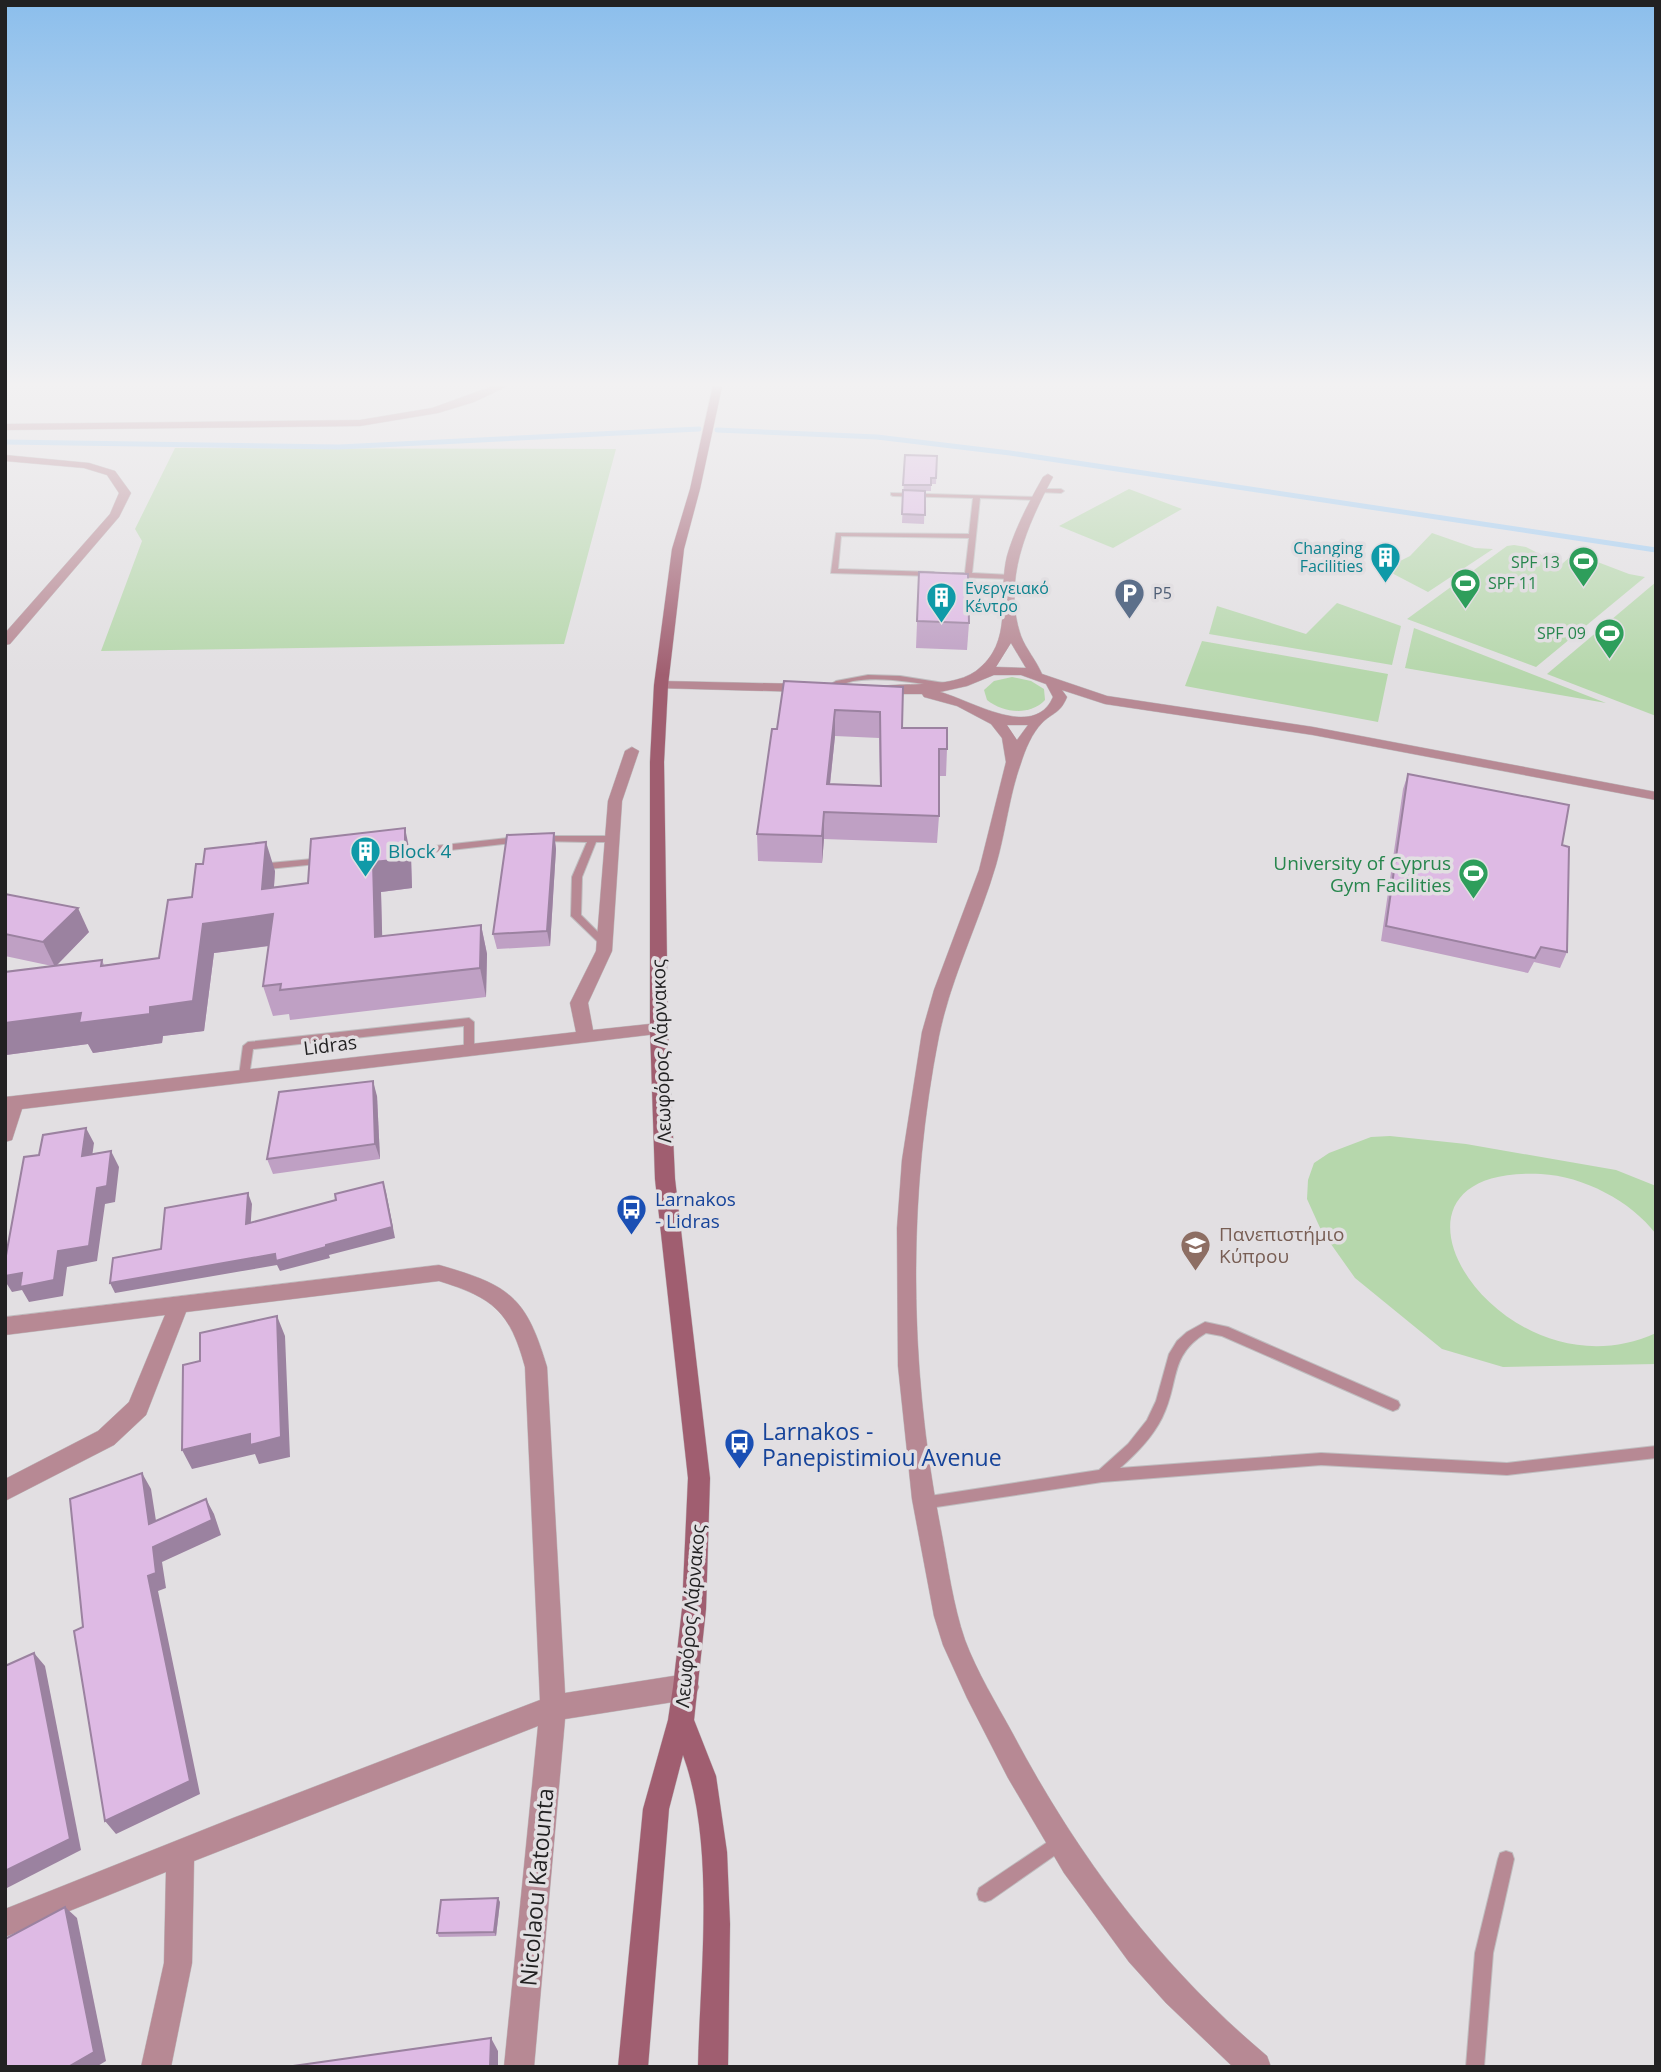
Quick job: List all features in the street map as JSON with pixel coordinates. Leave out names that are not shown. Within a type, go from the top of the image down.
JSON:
[{"type":"main road","name":"Λεωφόρος Λάρνακος","points":[[632,2067],[656,1808],[681,1720],[694,1609],[699,1478],[665,1179],[656,844],[661,685],[678,549],[697,482]]},
{"type":"main road","name":"Λεωφόρος Λάρνακος","points":[[681,1720],[705,1785],[710,1830],[714,1883],[713,2067]]},
{"type":"street","points":[[5,641],[115,515],[125,493],[117,482]]},
{"type":"street","points":[[1036,675],[1014,637],[1010,622],[1010,577],[1019,534],[1045,482]]},
{"type":"street","points":[[1010,622],[999,659],[976,678],[964,694],[980,713],[1013,722],[1098,704],[1147,706]]},
{"type":"street","points":[[661,685],[891,690],[949,686],[1007,670],[1036,675],[1052,683],[1105,699],[1313,731],[1656,796]]},
{"type":"street","points":[[1052,683],[1060,697],[1026,737],[1013,765],[986,874],[946,976],[932,1028],[915,1115],[909,1192],[908,1339],[910,1394],[923,1503],[951,1633],[1010,1756],[1058,1843],[1125,1933],[1175,1991],[1231,2048],[1256,2067]]},
{"type":"street","points":[[891,690],[954,698],[1000,724],[1009,737],[1013,765]]},
{"type":"street","points":[[586,1037],[579,1003],[604,951],[615,801],[632,751]]},
{"type":"street","name":"Lidras","points":[[10,1104],[659,1029]]},
{"type":"street","points":[[5,1135],[10,1104]]},
{"type":"street","name":"Nicolaou Katounta","points":[[5,1326],[439,1273],[477,1284],[505,1299],[527,1331],[536,1367],[553,1708],[519,2067]]},
{"type":"street","points":[[5,1491],[106,1438],[138,1408],[179,1305]]},
{"type":"street","points":[[5,1923],[553,1708],[686,1688]]},
{"type":"street","points":[[156,2067],[178,1963],[180,1854]]},
{"type":"lane","points":[[893,494],[1038,495],[1061,491]]},
{"type":"lane","points":[[968,576],[977,496]]},
{"type":"lane","points":[[973,536],[838,534],[834,571],[1010,577]]},
{"type":"lane","points":[[827,689],[845,680],[864,679],[949,686]]},
{"type":"lane","points":[[384,855],[530,839],[612,839]]},
{"type":"lane","points":[[593,839],[577,877],[576,916],[604,943]]},
{"type":"lane","points":[[251,868],[330,860]]},
{"type":"lane","points":[[244,1076],[247,1046],[469,1022],[469,1050]]},
{"type":"lane","points":[[1102,1476],[1146,1434],[1158,1413],[1178,1345],[1205,1327],[1224,1331],[1392,1405]]},
{"type":"lane","points":[[923,1503],[1102,1476],[1321,1459],[1507,1469],[1656,1452]]},
{"type":"lane","points":[[985,1894],[1058,1843]]},
{"type":"lane","points":[[1475,2067],[1483,1953],[1506,1859]]},
{"type":"green space","points":[[158,482],[607,482],[564,644],[101,651],[142,541],[135,529]]},
{"type":"green space","points":[[1129,489],[1182,509],[1113,548],[1059,526]]},
{"type":"green space","points":[[1432,533],[1475,548],[1493,549],[1428,592],[1384,569],[1410,556]]},
{"type":"green space","points":[[1507,546],[1526,547],[1561,565],[1574,553],[1629,574],[1645,577],[1536,667],[1407,619]]},
{"type":"green space","name":"SPF 09","points":[[1656,582],[1656,716],[1547,674]]},
{"type":"green space","points":[[1337,603],[1401,626],[1392,665],[1209,634],[1217,606],[1306,634]]},
{"type":"green space","points":[[1414,628],[1606,703],[1405,668]]},
{"type":"green space","points":[[1202,641],[1388,674],[1378,722],[1185,686]]},
{"type":"green space","points":[[1012,677],[1031,681],[1044,689],[1045,700],[1032,709],[1016,711],[1001,708],[987,700],[984,690],[994,681]]},
{"type":"green space","points":[[1390,1136],[1466,1144],[1616,1170],[1656,1186],[1656,1234],[1620,1201],[1573,1180],[1541,1174],[1484,1181],[1455,1205],[1451,1239],[1468,1277],[1500,1312],[1545,1337],[1599,1346],[1656,1333],[1656,1364],[1503,1367],[1442,1349],[1355,1278],[1321,1230],[1307,1199],[1308,1180],[1314,1163],[1329,1153],[1371,1137]]},
{"type":"building","points":[[903,482],[931,482],[931,485],[903,485]]},
{"type":"building","points":[[903,490],[925,491],[925,515],[902,514]]},
{"type":"building","points":[[919,572],[968,574],[969,623],[917,621]]},
{"type":"building","points":[[784,681],[903,687],[902,728],[947,728],[947,749],[939,749],[939,816],[824,812],[822,836],[757,834],[772,729],[777,729]],"holes":[[[835,710],[880,712],[881,786],[827,784]]]},
{"type":"building","name":"University of Cyprus Gym Facilities","points":[[1408,774],[1569,805],[1562,845],[1569,847],[1567,952],[1541,947],[1535,958],[1386,926]]},
{"type":"building","points":[[405,828],[405,859],[373,862],[375,937],[481,925],[480,968],[280,990],[281,984],[263,986],[273,914],[203,924],[193,1001],[150,1007],[150,1014],[79,1023],[81,1013],[5,1023],[5,972],[102,960],[101,966],[159,958],[168,900],[192,897],[196,864],[203,864],[205,849],[266,842],[262,889],[308,883],[311,839]]},
{"type":"building","points":[[554,833],[547,931],[493,934],[507,835]]},
{"type":"building","points":[[5,894],[78,908],[43,942],[5,934]]},
{"type":"building","points":[[373,1081],[375,1144],[267,1159],[279,1092]]},
{"type":"building","points":[[86,1128],[82,1156],[111,1151],[107,1186],[97,1188],[89,1246],[58,1251],[54,1280],[20,1287],[22,1273],[5,1276],[5,1261],[24,1157],[39,1155],[43,1135]]},
{"type":"building","points":[[383,1182],[392,1227],[276,1261],[275,1254],[110,1283],[113,1258],[161,1249],[165,1208],[248,1193],[246,1224],[336,1200],[335,1194]]},
{"type":"building","points":[[277,1316],[281,1437],[250,1445],[250,1434],[182,1450],[183,1365],[200,1361],[200,1333]]},
{"type":"building","points":[[142,1473],[149,1524],[206,1499],[212,1520],[153,1547],[156,1573],[148,1576],[190,1781],[105,1821],[74,1631],[83,1627],[70,1499]]},
{"type":"building","points":[[34,1653],[70,1839],[5,1871],[5,1666]]},
{"type":"building","points":[[498,1898],[494,1932],[437,1933],[441,1900]]},
{"type":"building","points":[[65,1907],[94,2052],[68,2067],[5,2067],[5,1939]]},
{"type":"building","points":[[491,2038],[490,2067],[286,2067]]},
{"type":"waterway","points":[[1201,482],[1656,550]]},
{"type":"place","name":"Changing Facilities","points":[[1386,584]]},
{"type":"place","name":"SPF 13","points":[[1583,589]]},
{"type":"place","name":"SPF 11","points":[[1465,610]]},
{"type":"place","name":"P5","points":[[1130,620]]},
{"type":"place","name":"Ενεργειακό Κέντρο","points":[[942,624]]},
{"type":"place","name":"SPF 09","points":[[1609,660]]},
{"type":"place","name":"Block 4","points":[[365,878]]},
{"type":"place","name":"University of Cyprus Gym Facilities","points":[[1474,901]]},
{"type":"place","name":"Larnakos - Lidras","points":[[632,1237]]},
{"type":"place","name":"Πανεπιστήμιο Κύπρου","points":[[1196,1272]]},
{"type":"place","name":"Larnakos - Panepistimiou Avenue","points":[[739,1471]]}]
